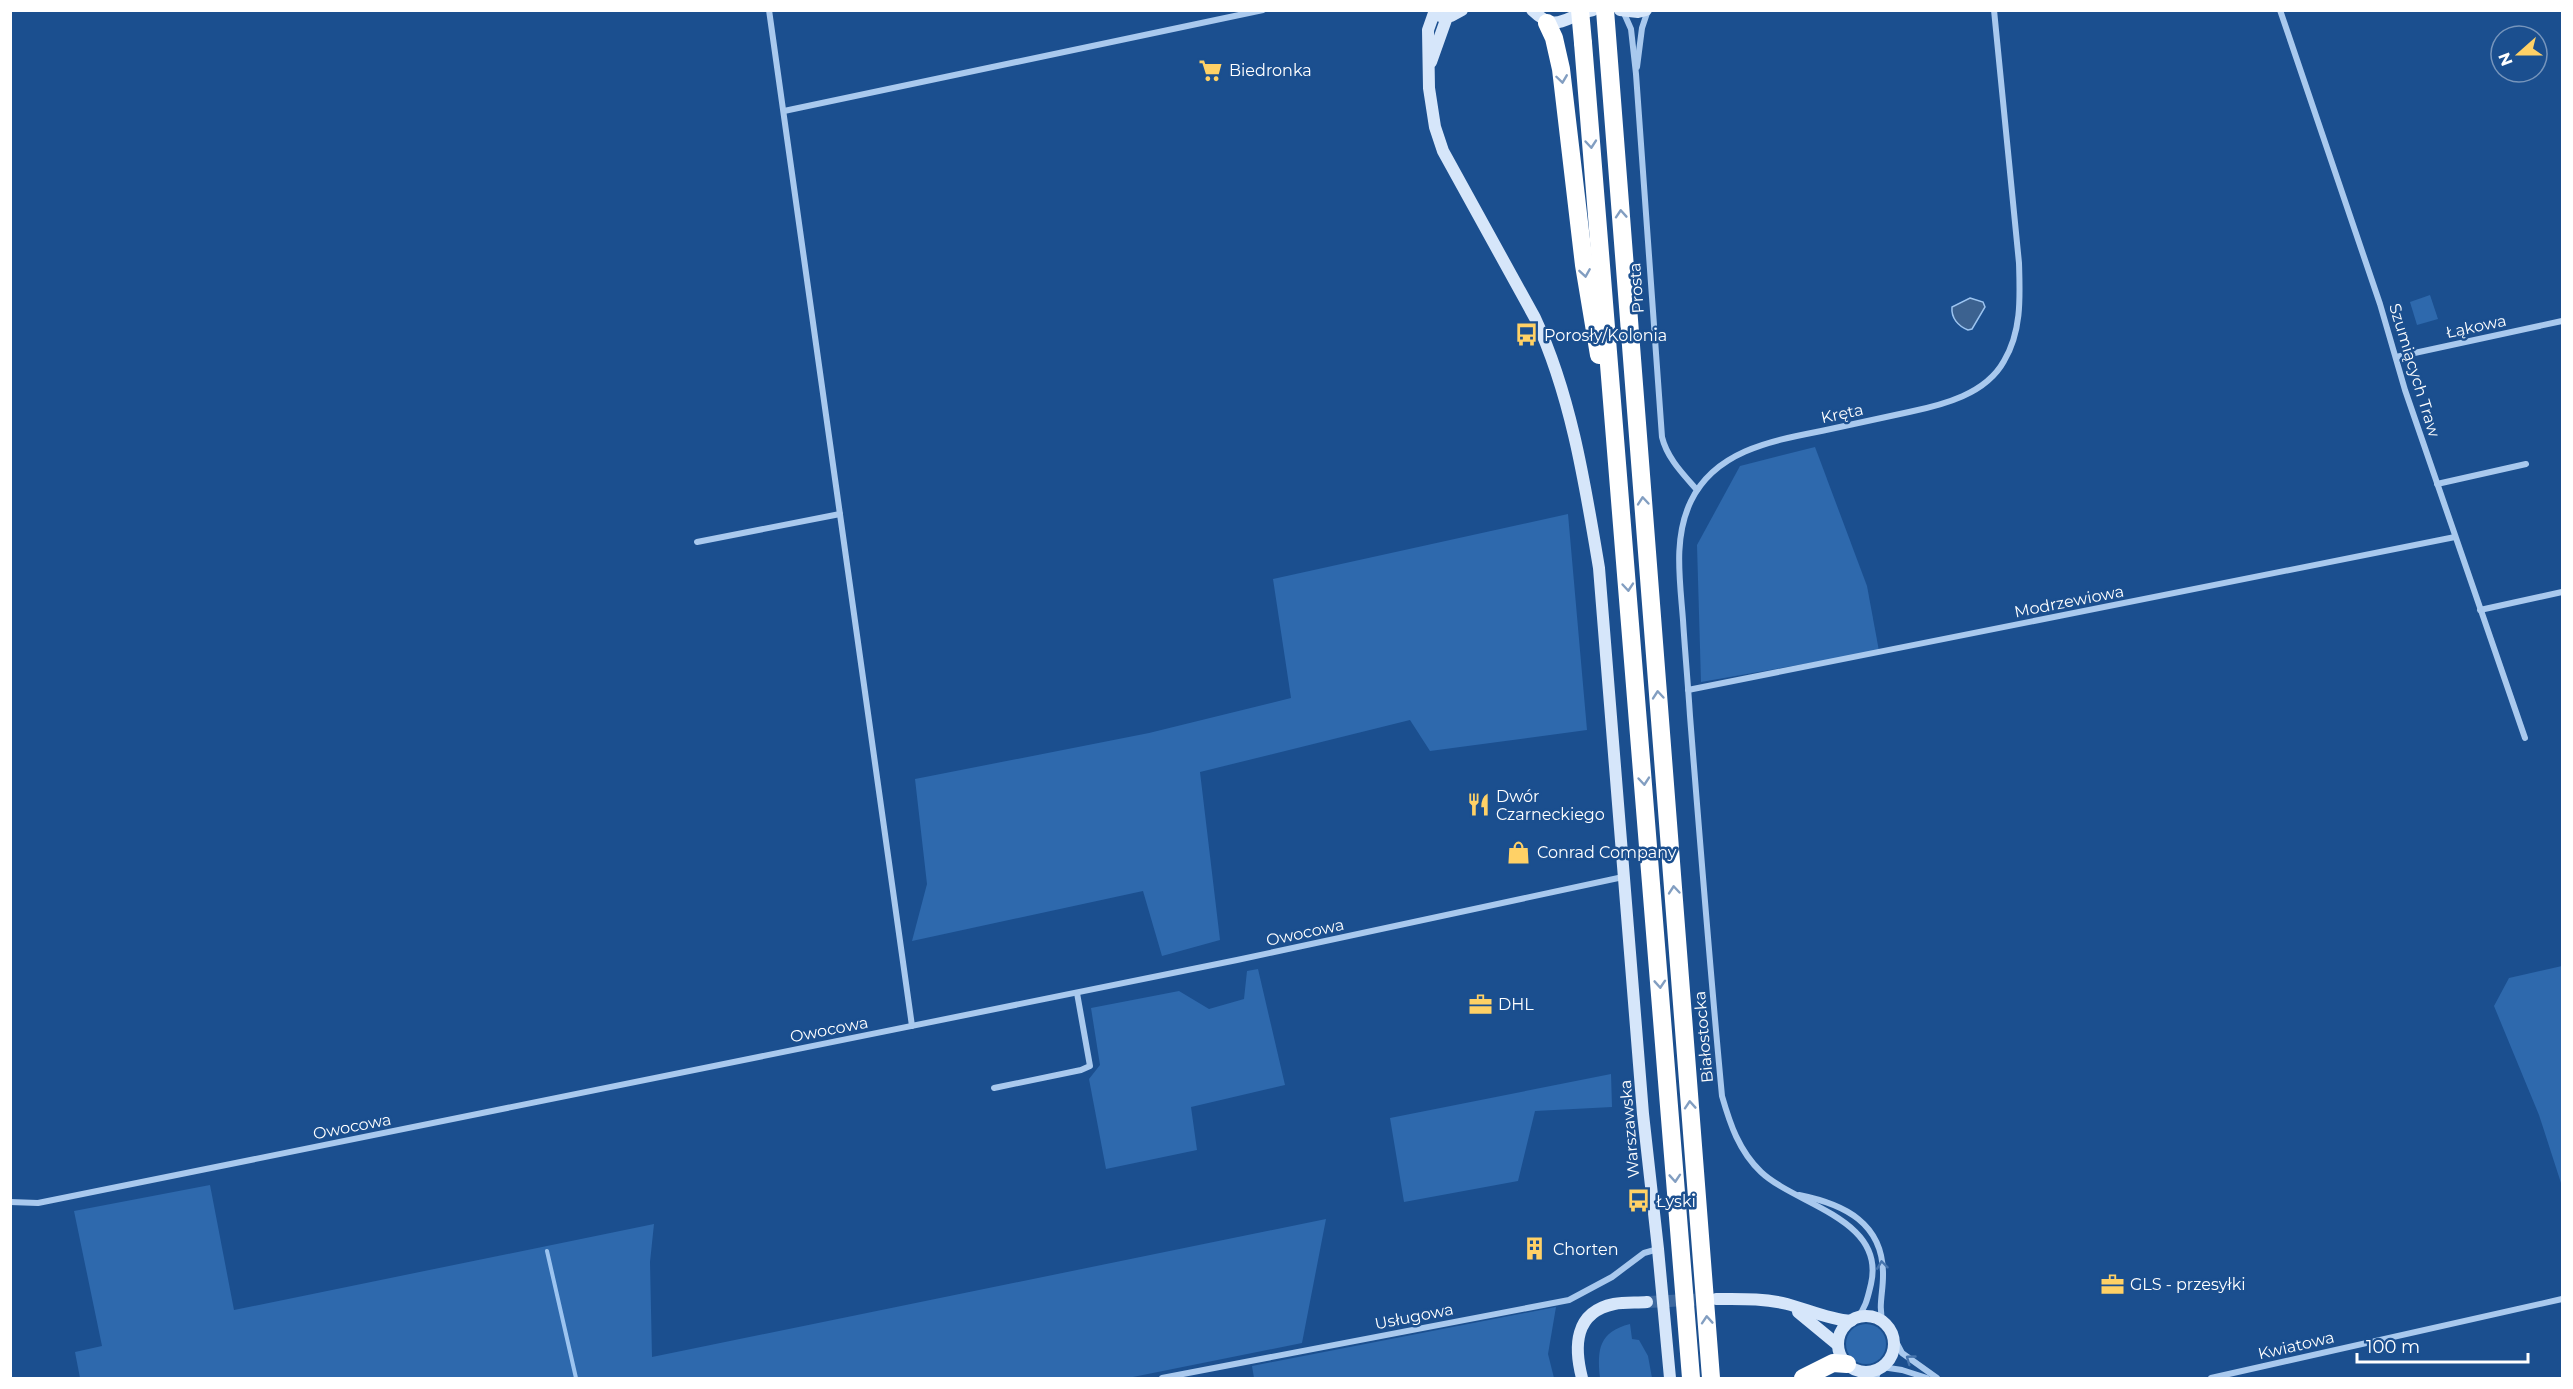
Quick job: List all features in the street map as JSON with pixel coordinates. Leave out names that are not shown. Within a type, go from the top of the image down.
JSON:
[{"type":"highway","points":[[1580,10],[1691,1378]]},
{"type":"highway","points":[[1605,10],[1711,1378]]},
{"type":"highway","points":[[1537,14],[1554,38],[1560,69],[1584,265],[1616,438]]},
{"type":"highway","points":[[1803,1378],[1833,1363],[1850,1366]]},
{"type":"street","points":[[769,10],[912,1026]]},
{"type":"street","points":[[784,111],[1263,10]]},
{"type":"street","points":[[1438,13],[1455,15],[1462,10]]},
{"type":"street","points":[[1537,14],[1557,23],[1593,10]]},
{"type":"street","points":[[1621,11],[1647,10]]},
{"type":"street","name":"Prosta","points":[[1636,74],[1642,28],[1647,10]]},
{"type":"street","name":"Kręta","points":[[1701,852],[1679,543],[1683,522],[1697,489],[1717,468],[1748,449],[1786,438],[1936,407],[1978,388],[2003,364],[2016,331],[2020,297],[2019,263],[1994,10]]},
{"type":"street","name":"Szumiących Traw","points":[[2280,10],[2380,304],[2437,484],[2525,738]]},
{"type":"street","name":"Prosta","points":[[1621,11],[1630,29],[1636,74],[1662,437],[1664,446],[1675,465],[1697,489]]},
{"type":"street","name":"Warszawska","points":[[1438,13],[1428,30],[1429,66],[1431,106],[1443,151],[1540,330],[1554,366],[1589,506],[1599,568],[1643,1114],[1659,1249],[1670,1378]]},
{"type":"street","name":"Łąkowa","points":[[2396,357],[2562,321]]},
{"type":"street","points":[[2437,484],[2526,464]]},
{"type":"street","points":[[697,542],[840,514]]},
{"type":"street","name":"Modrzewiowa","points":[[1688,690],[2455,537]]},
{"type":"street","points":[[2480,610],[2562,592]]},
{"type":"street","name":"Białostocka","points":[[1701,852],[1722,1096],[1728,1118],[1748,1158],[1767,1178],[1838,1217],[1850,1226],[1865,1245],[1871,1264],[1871,1281],[1865,1307],[1854,1319]]},
{"type":"street","name":"Owocowa","points":[[10,1202],[38,1203],[1077,993],[1623,877]]},
{"type":"street","points":[[994,1088],[1090,1066],[1077,993]]},
{"type":"street","name":"Białostocka","points":[[1792,1193],[1822,1199],[1845,1209],[1860,1219],[1871,1232],[1882,1260],[1880,1310],[1883,1322]]},
{"type":"street","name":"Usługowa","points":[[1162,1378],[1569,1300],[1612,1277],[1644,1253],[1659,1249]]},
{"type":"street","points":[[1716,1299],[1748,1299],[1787,1304],[1828,1318],[1871,1317],[1883,1322],[1902,1353],[1937,1378]]},
{"type":"street","name":"Kwiatowa","points":[[2211,1378],[2562,1299]]},
{"type":"street","points":[[1582,1378],[1576,1344],[1580,1330],[1588,1319],[1606,1306],[1647,1302]]},
{"type":"street","points":[[1787,1304],[1821,1328],[1838,1345],[1842,1357],[1864,1378]]},
{"type":"street","points":[[1838,1345],[1842,1331],[1854,1319]]},
{"type":"street","points":[[1879,1371],[1892,1355],[1894,1341],[1892,1334]]},
{"type":"street","points":[[1850,1366],[1866,1372],[1902,1370],[1927,1378]]},
{"type":"shaded area","points":[[2430,295],[2438,319],[2417,325],[2410,302]]},
{"type":"shaded area","points":[[1970,298],[1983,302],[1985,307],[1972,329],[1968,330],[1956,321],[1952,307]]},
{"type":"shaded area","points":[[1815,447],[1867,586],[1879,651],[1701,682],[1697,545],[1740,466]]},
{"type":"shaded area","points":[[1568,514],[1587,730],[1430,751],[1410,720],[1200,772],[1220,940],[1162,956],[1143,891],[912,941],[927,884],[915,779],[1149,733],[1291,698],[1273,579]]},
{"type":"shaded area","points":[[2562,966],[2561,1183],[2539,1115],[2494,1006],[2509,978]]},
{"type":"shaded area","points":[[1258,969],[1285,1085],[1191,1107],[1197,1150],[1106,1169],[1089,1079],[1100,1065],[1091,1008],[1179,991],[1209,1009],[1244,999],[1247,971]]},
{"type":"shaded area","points":[[1611,1074],[1612,1107],[1535,1111],[1518,1181],[1404,1202],[1390,1118]]},
{"type":"shaded area","points":[[210,1185],[234,1310],[654,1224],[650,1262],[652,1357],[1326,1219],[1302,1343],[1128,1378],[80,1378],[75,1352],[102,1346],[74,1211]]},
{"type":"shaded area","points":[[1556,1307],[1548,1354],[1554,1378],[1254,1378],[1252,1366]]},
{"type":"shaded area","points":[[1630,1324],[1632,1339],[1639,1340],[1648,1356],[1652,1378],[1600,1378],[1599,1358],[1602,1343],[1612,1332]]},
{"type":"shaded area","points":[[1866,1324],[1880,1330],[1886,1344],[1880,1358],[1866,1364],[1852,1358],[1846,1344],[1852,1330]]},
{"type":"waterway","points":[[547,1251],[576,1378]]},
{"type":"tunnel","points":[[1647,1302],[1712,1299]]},
{"type":"place","name":"Biedronka","points":[[1211,70]]},
{"type":"place","name":"Porosły/Kolonia","points":[[1526,335]]},
{"type":"place","name":"Dwór Czarneckiego","points":[[1478,805]]},
{"type":"place","name":"Conrad Company","points":[[1519,852]]},
{"type":"place","name":"DHL","points":[[1480,1004]]},
{"type":"place","name":"Łyski","points":[[1638,1201]]},
{"type":"place","name":"Chorten","points":[[1535,1249]]},
{"type":"place","name":"GLS - przesyłki","points":[[2112,1284]]}]
